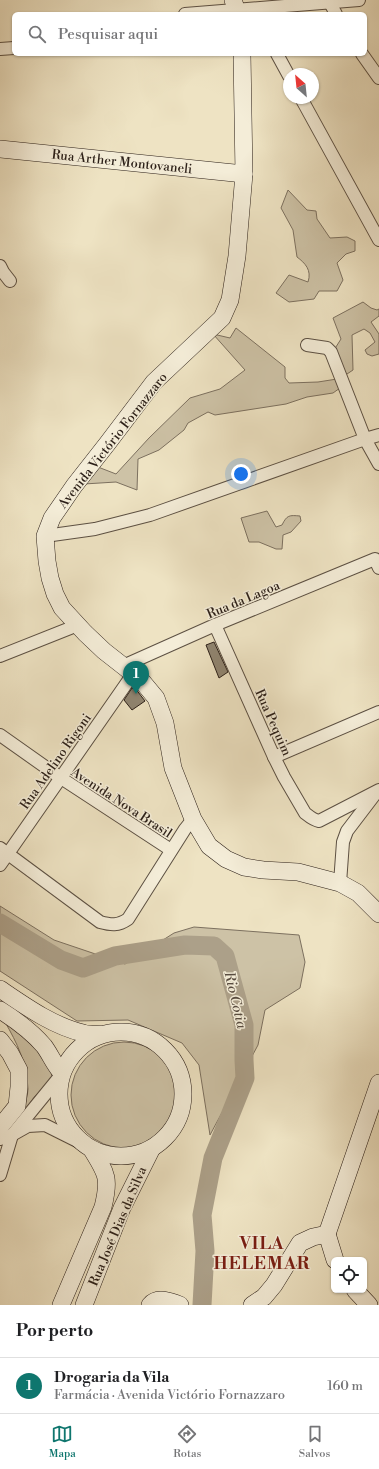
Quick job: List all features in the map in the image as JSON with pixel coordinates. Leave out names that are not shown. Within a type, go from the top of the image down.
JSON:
[{"type":"street","points":[[208,12],[359,0]]},
{"type":"street","points":[[330,3],[335,12]]},
{"type":"street","points":[[0,49],[12,48]]},
{"type":"street","name":"Avenida Victório Fornazzaro","points":[[242,56],[244,174],[233,285],[230,300],[222,318],[154,382],[74,486],[52,518],[45,536],[47,561],[55,594],[62,608],[104,651],[141,680],[156,698],[165,723],[173,768],[193,819],[209,846],[226,859],[244,867],[263,870],[298,872],[340,883],[358,893],[379,914]]},
{"type":"street","points":[[278,56],[285,68]]},
{"type":"street","points":[[363,56],[379,78]]},
{"type":"street","points":[[304,104],[379,240]]},
{"type":"street","name":"Rua Arther Montovaneli","points":[[0,149],[244,174]]},
{"type":"street","points":[[0,266],[10,281]]},
{"type":"street","points":[[307,345],[327,348],[331,352],[365,439],[379,464]]},
{"type":"street","points":[[45,536],[95,529],[150,515],[379,435]]},
{"type":"street","name":"Rua da Lagoa","points":[[128,670],[215,625],[377,564]]},
{"type":"street","points":[[0,656],[78,625]]},
{"type":"street","name":"Rua Pequim","points":[[215,625],[274,757],[284,777],[306,813],[314,820],[319,821],[378,790]]},
{"type":"street","name":"Rua Adelino Rigoni","points":[[0,865],[4,851],[60,778],[128,670]]},
{"type":"street","points":[[274,757],[379,712]]},
{"type":"street","name":"Avenida Nova Brasil","points":[[0,732],[60,778],[171,850]]},
{"type":"street","points":[[340,883],[343,842],[347,831],[378,790]]},
{"type":"street","points":[[4,851],[100,922],[115,925],[128,919],[171,850],[193,819]]},
{"type":"street","points":[[0,989],[24,1005],[67,1028],[84,1034],[118,1032],[134,1033],[148,1038],[160,1046],[171,1057],[178,1070],[183,1092],[180,1114],[174,1127],[164,1139],[152,1148],[138,1154],[122,1156],[106,1155],[46,1125],[28,1126],[6,1131]]},
{"type":"street","points":[[0,1010],[14,1019],[34,1036],[44,1047],[61,1074],[58,1089],[62,1117],[69,1130],[87,1146]]},
{"type":"street","points":[[0,1139],[61,1074],[71,1057],[85,1043],[104,1034]]},
{"type":"street","points":[[0,1040],[10,1053],[19,1070],[20,1087],[17,1106],[6,1131],[0,1175]]},
{"type":"street","points":[[334,1257],[327,1234],[379,1084]]},
{"type":"street","name":"Rua José Dias da Silva","points":[[61,1305],[103,1207],[107,1192],[105,1170],[87,1146]]},
{"type":"street","name":"Rua José Dias da Silva","points":[[84,1305],[122,1208],[152,1148]]},
{"type":"street","points":[[252,1305],[264,1297],[274,1285],[300,1243],[313,1237],[327,1234]]},
{"type":"street","points":[[358,1293],[370,1305]]},
{"type":"street","points":[[150,1305],[155,1300],[161,1300],[180,1305]]},
{"type":"shaded area","points":[[288,190],[307,210],[316,211],[317,219],[330,238],[347,237],[355,241],[355,251],[346,254],[337,263],[343,280],[337,291],[319,291],[314,299],[289,302],[276,293],[289,275],[308,282],[309,278],[307,267],[297,257],[293,230],[281,208]]},
{"type":"shaded area","points":[[363,302],[371,308],[377,310],[379,309],[379,316],[371,322],[379,334],[379,354],[372,356],[367,354],[365,350],[375,342],[370,333],[364,329],[352,335],[353,370],[344,376],[334,350],[341,339],[333,318]]},
{"type":"shaded area","points":[[236,328],[285,367],[285,378],[289,383],[318,382],[337,379],[340,388],[333,393],[307,397],[286,404],[215,415],[208,412],[188,423],[184,430],[159,450],[138,459],[137,490],[116,482],[84,484],[98,467],[116,474],[149,438],[190,398],[220,389],[245,370],[213,334],[230,338]]},
{"type":"shaded area","points":[[267,511],[276,527],[282,525],[285,519],[289,516],[300,516],[301,521],[291,532],[283,535],[282,549],[276,549],[259,542],[249,542],[241,518]]},
{"type":"shaded area","points":[[0,906],[54,940],[125,964],[174,933],[194,927],[299,935],[305,962],[300,988],[265,1010],[258,1045],[210,1135],[199,1065],[182,1043],[128,1020],[77,1021],[0,971]]},
{"type":"shaded area","points":[[5,1022],[47,1058],[52,1076],[23,1113],[28,1092],[26,1071],[14,1038]]},
{"type":"shaded area","points":[[124,1042],[144,1046],[161,1058],[173,1075],[177,1095],[173,1115],[161,1132],[144,1144],[124,1148],[104,1144],[87,1132],[75,1115],[71,1095],[75,1075],[87,1058],[104,1046]]},
{"type":"building","points":[[214,642],[228,672],[219,678],[206,645]]},
{"type":"building","points":[[132,688],[135,688],[145,701],[132,710],[124,700]]},
{"type":"waterway","name":"Rio Cotia","points":[[0,923],[61,960],[83,968],[115,956],[185,945],[214,946],[225,956],[244,1025],[245,1078],[213,1158],[202,1215],[205,1251],[202,1305]]},
{"type":"place","name":"Drogaria da Vila","points":[[136,694]]},
{"type":"district","name":"VILA HELEMAR","points":[[262,1253]]}]
